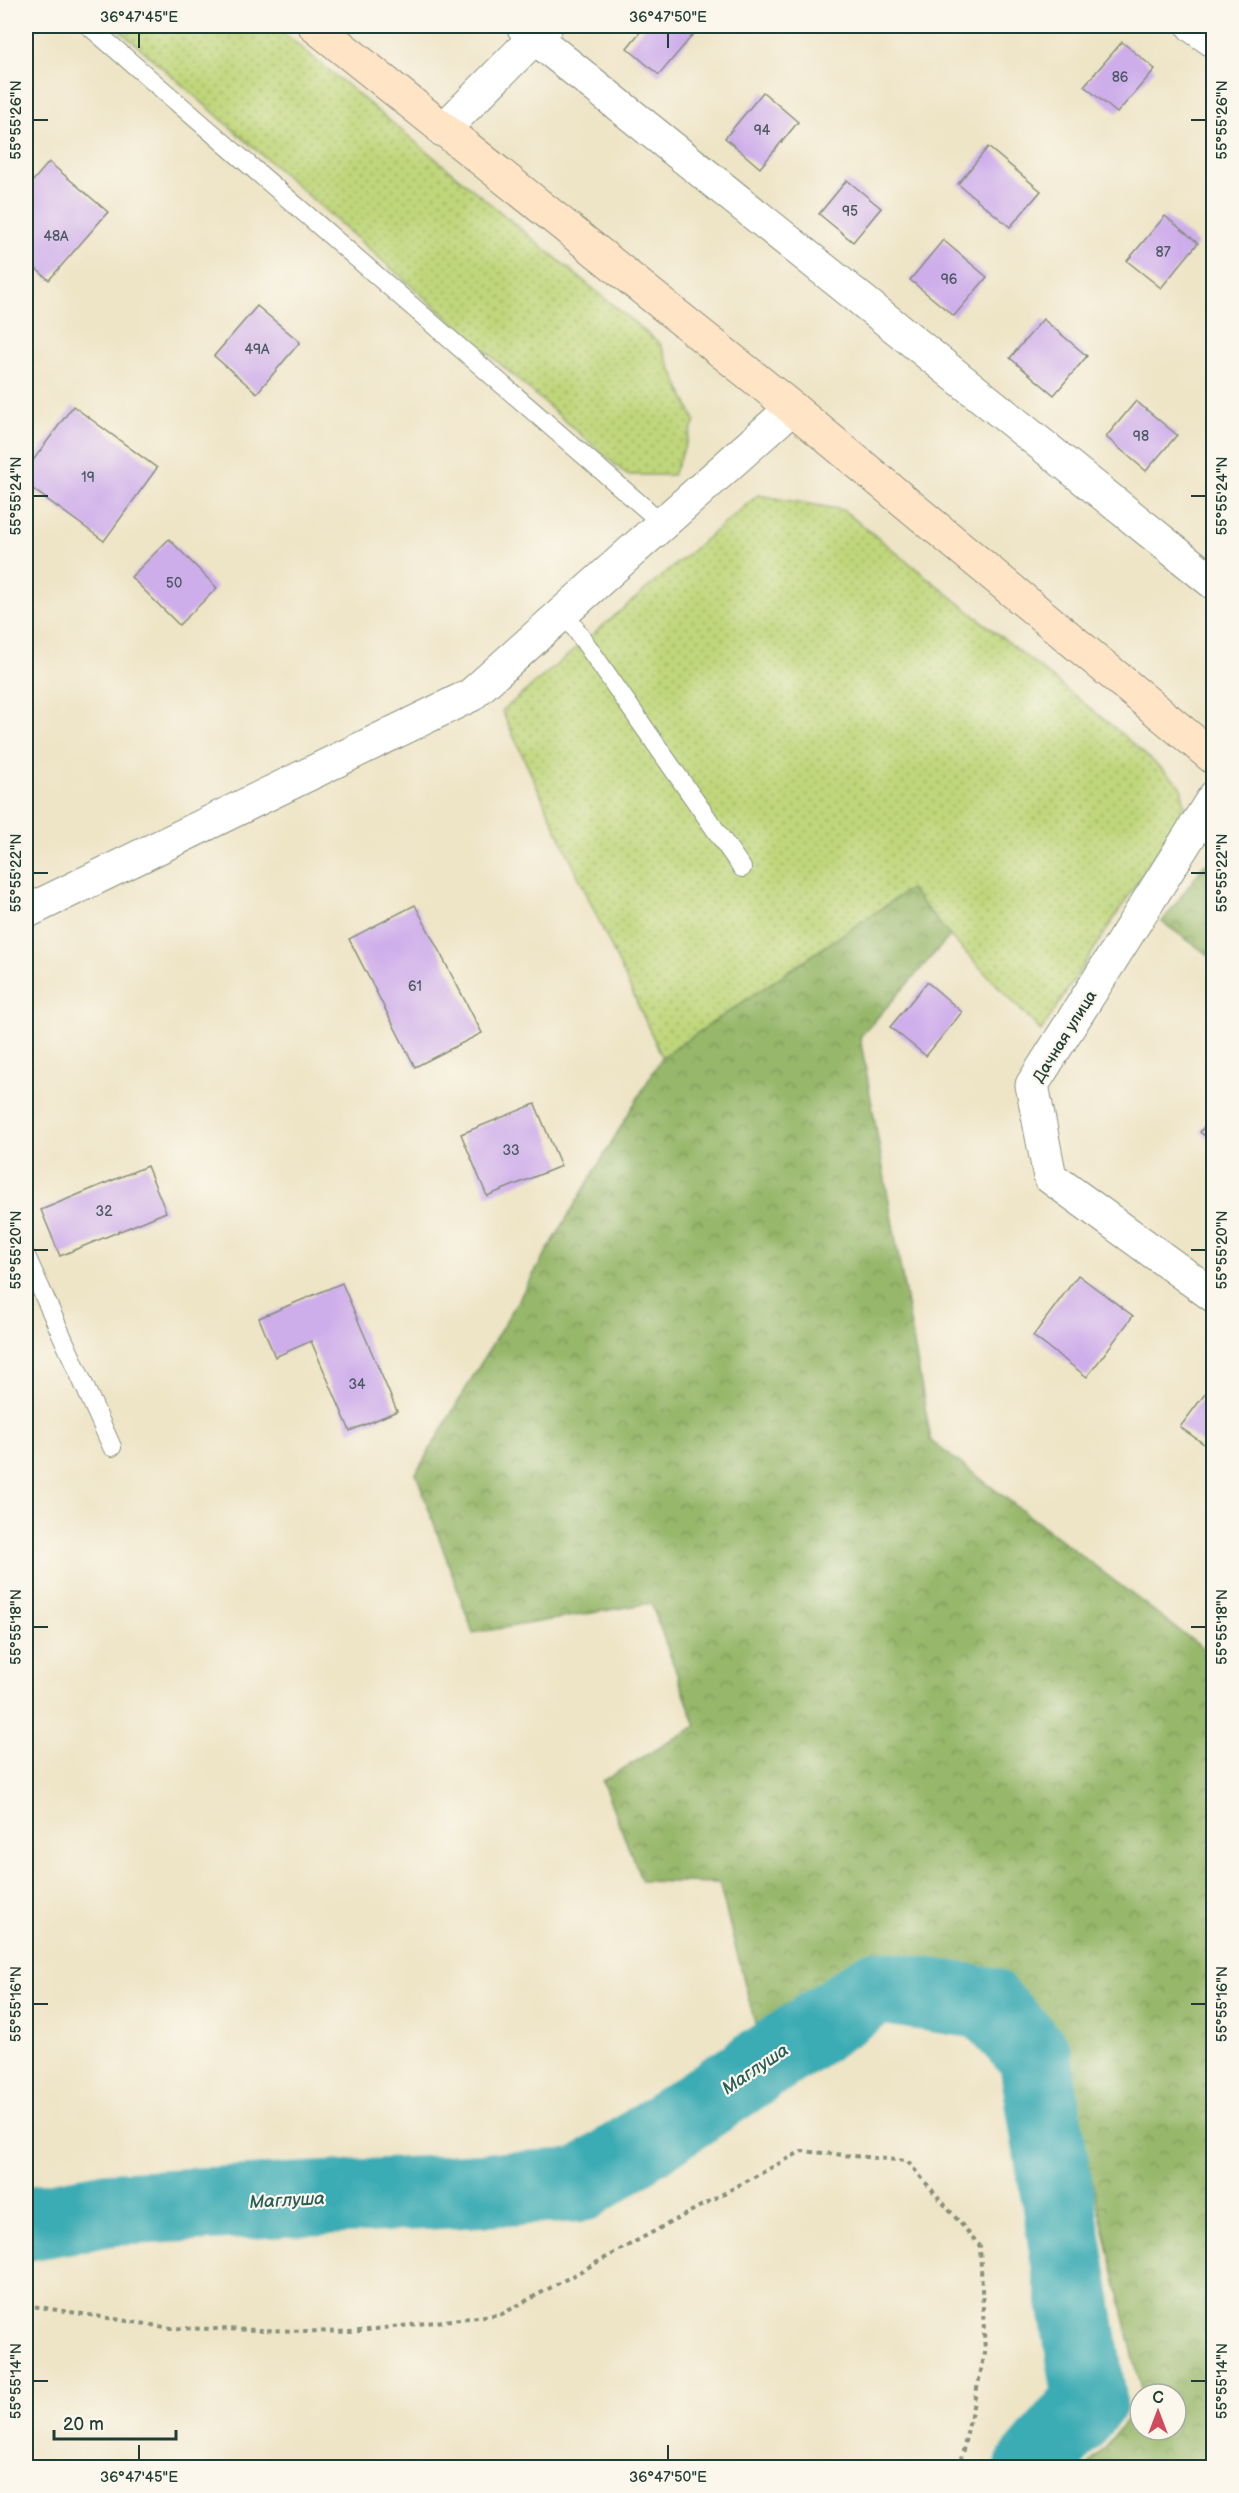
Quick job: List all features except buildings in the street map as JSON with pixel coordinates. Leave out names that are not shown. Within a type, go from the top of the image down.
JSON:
[{"type":"main road","points":[[315,26],[792,408],[1214,758]]},
{"type":"street","points":[[1193,26],[1214,41]]},
{"type":"street","points":[[443,130],[535,29],[1214,583]]},
{"type":"street","points":[[26,912],[471,695],[792,408]]},
{"type":"street","name":"Дачная улица","points":[[1214,797],[1032,1085],[1050,1177],[1214,1296]]},
{"type":"lane","points":[[89,26],[662,523]]},
{"type":"lane","points":[[563,611],[742,868]]},
{"type":"lane","points":[[26,1256],[112,1447]]},
{"type":"path","points":[[26,2305],[171,2328],[351,2332],[502,2314],[802,2151],[907,2161],[980,2246],[985,2353],[959,2468]]},
{"type":"green space","points":[[115,26],[275,26],[660,344],[695,421],[673,475],[627,475]]},
{"type":"green space","points":[[758,495],[843,510],[1116,729],[1181,786],[1185,809],[1041,1031],[950,936],[910,889],[662,1057],[502,711]]},
{"type":"green space","points":[[1205,864],[1213,871],[1213,958],[1162,922]]},
{"type":"green space","points":[[910,889],[950,936],[860,1037],[931,1441],[1213,1656],[1213,2467],[1087,2467],[1128,2419],[1128,2442],[1188,2442],[1188,2382],[1139,2382],[1063,2055],[1008,1974],[872,1962],[758,2035],[719,1883],[642,1881],[602,1781],[696,1726],[651,1603],[473,1633],[416,1473],[662,1057]]},
{"type":"waterway","name":"Маглуша","points":[[26,2224],[110,2209],[581,2185],[877,1987],[986,2003],[1035,2056],[1090,2400],[1032,2468]]}]
